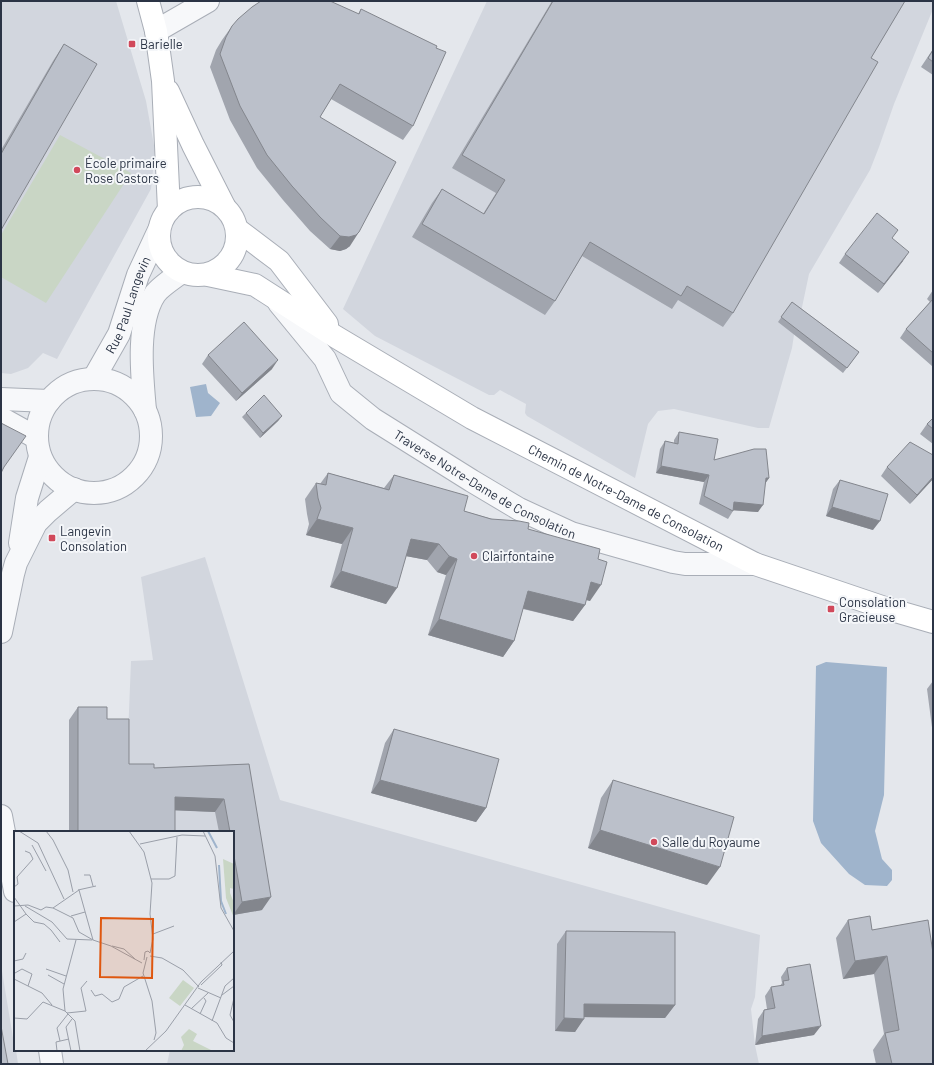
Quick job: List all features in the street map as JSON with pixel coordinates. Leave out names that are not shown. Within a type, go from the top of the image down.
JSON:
[{"type":"street","points":[[148,1],[156,32],[163,81],[169,210]]},
{"type":"street","points":[[156,32],[208,1]]},
{"type":"street","points":[[163,81],[193,145],[224,206],[231,214],[238,230],[236,249],[225,265],[208,274],[195,276],[182,272],[168,262],[160,247],[159,230],[163,219],[169,210],[186,199],[206,198],[224,206]]},
{"type":"street","name":"Rue Paul Langevin","points":[[94,378],[119,334],[138,275],[159,230]]},
{"type":"street","name":"Chemin de Notre-Dame de Consolation","points":[[238,230],[279,261],[336,336]]},
{"type":"street","name":"Rue Paul Langevin","points":[[145,410],[142,377],[143,334],[148,311],[156,293],[182,272]]},
{"type":"street","name":"Chemin de Notre-Dame de Consolation","points":[[208,274],[255,285],[472,418],[755,564],[877,606],[933,622]]},
{"type":"street","name":"Traverse Notre-Dame de Consolation","points":[[275,297],[325,359],[341,393],[373,419],[519,509],[571,533],[674,562],[686,564],[755,564]]},
{"type":"street","points":[[1,418],[38,447],[48,470],[60,482],[74,489],[92,493],[106,492],[127,482],[141,467],[149,449],[150,436],[150,429],[145,410],[130,391],[108,380],[94,378],[77,381],[61,389],[48,401],[39,418],[38,447],[27,498],[16,564],[1,632]]},
{"type":"street","points":[[1,399],[48,401]]},
{"type":"street","points":[[16,564],[36,523],[74,489]]},
{"type":"street","points":[[1,816],[14,886]]},
{"type":"street","points":[[50,1051],[52,1064]]},
{"type":"shaded area","name":"École primaire Rose Castors","points":[[1,1],[116,1],[146,101],[155,151],[151,189],[57,359],[43,353],[28,368],[11,374],[1,373]]},
{"type":"shaded area","points":[[487,1],[933,1],[933,9],[894,104],[870,170],[809,274],[797,331],[794,335],[792,348],[769,428],[758,428],[674,409],[658,411],[648,424],[635,478],[527,416],[525,413],[526,404],[500,390],[494,395],[489,395],[375,336],[343,309]]},
{"type":"shaded area","points":[[205,557],[280,800],[760,935],[755,997],[751,1009],[755,1045],[759,1064],[167,1064],[170,1051],[234,1051],[234,831],[107,831],[128,736],[131,661],[153,660],[141,577]]},
{"type":"shaded area","points":[[1,965],[14,1051],[16,1051],[18,1064],[1,1064]]},
{"type":"green space","points":[[60,135],[131,173],[46,303],[1,277],[1,235]]},
{"type":"water","points":[[206,384],[208,393],[220,403],[211,416],[196,417],[190,387]]},
{"type":"water","points":[[826,662],[887,667],[884,795],[875,831],[882,859],[892,870],[892,880],[887,886],[865,885],[849,874],[821,843],[813,821],[816,666]]},
{"type":"building","points":[[261,1],[330,1],[359,14],[361,9],[437,46],[436,48],[446,52],[413,126],[340,84],[320,117],[396,162],[356,235],[349,237],[340,236],[320,217],[292,186],[267,155],[240,106],[220,54],[232,26],[238,19]]},
{"type":"building","points":[[553,1],[905,1],[871,58],[878,62],[733,313],[687,286],[681,296],[590,242],[555,301],[422,224],[442,189],[484,214],[505,180],[462,155]]},
{"type":"building","points":[[64,44],[97,64],[1,230],[1,154]]},
{"type":"building","points":[[933,50],[933,62],[928,58]]},
{"type":"building","points":[[877,213],[898,230],[892,238],[909,252],[884,284],[845,254]]},
{"type":"building","points":[[933,299],[933,353],[906,329]]},
{"type":"building","points":[[792,302],[859,352],[847,368],[781,317]]},
{"type":"building","points":[[244,322],[278,360],[242,393],[208,355]]},
{"type":"building","points":[[264,395],[282,416],[263,433],[246,413]]},
{"type":"building","points":[[933,418],[933,429],[927,424]]},
{"type":"building","points":[[1,423],[26,436],[1,473]]},
{"type":"building","points":[[679,432],[718,439],[714,460],[754,449],[766,449],[769,478],[766,478],[763,505],[734,502],[733,511],[704,496],[709,475],[661,466],[665,441],[678,444]]},
{"type":"building","points":[[910,442],[933,455],[933,477],[917,495],[887,467]]},
{"type":"building","points":[[328,473],[389,490],[394,475],[468,496],[464,511],[491,519],[529,523],[528,529],[600,549],[598,559],[607,562],[601,585],[591,582],[585,605],[528,591],[514,641],[439,619],[457,559],[449,556],[439,544],[411,539],[397,588],[341,571],[353,528],[317,519],[321,508],[316,483],[326,485]]},
{"type":"building","points":[[840,480],[888,494],[880,521],[832,507]]},
{"type":"building","points":[[78,707],[107,707],[107,719],[129,719],[129,764],[154,764],[154,768],[249,764],[271,897],[242,902],[234,856],[234,831],[230,831],[224,799],[175,797],[175,831],[78,831]]},
{"type":"building","points":[[394,729],[499,759],[486,808],[380,780]]},
{"type":"building","points":[[613,780],[734,817],[720,867],[600,830]]},
{"type":"building","points":[[870,916],[872,930],[928,920],[933,953],[933,1064],[892,1064],[885,1033],[899,1030],[887,956],[855,961],[848,920]]},
{"type":"building","points":[[566,931],[675,932],[675,1005],[584,1004],[584,1019],[564,1018]]},
{"type":"building","points":[[810,964],[821,1026],[762,1036],[764,1010],[775,1008],[771,987],[784,985],[783,981],[789,980],[787,968]]},
{"type":"building","points":[[1,1026],[8,1064],[1,1064]]},
{"type":"place","name":"Barielle","points":[[132,44]]},
{"type":"place","name":"École primaire Rose Castors","points":[[77,170]]},
{"type":"place","name":"Langevin Consolation","points":[[52,538]]},
{"type":"place","name":"Clairfontaine","points":[[474,556]]},
{"type":"place","name":"Consolation Gracieuse","points":[[831,609]]},
{"type":"place","name":"Salle du Royaume","points":[[654,842]]}]
